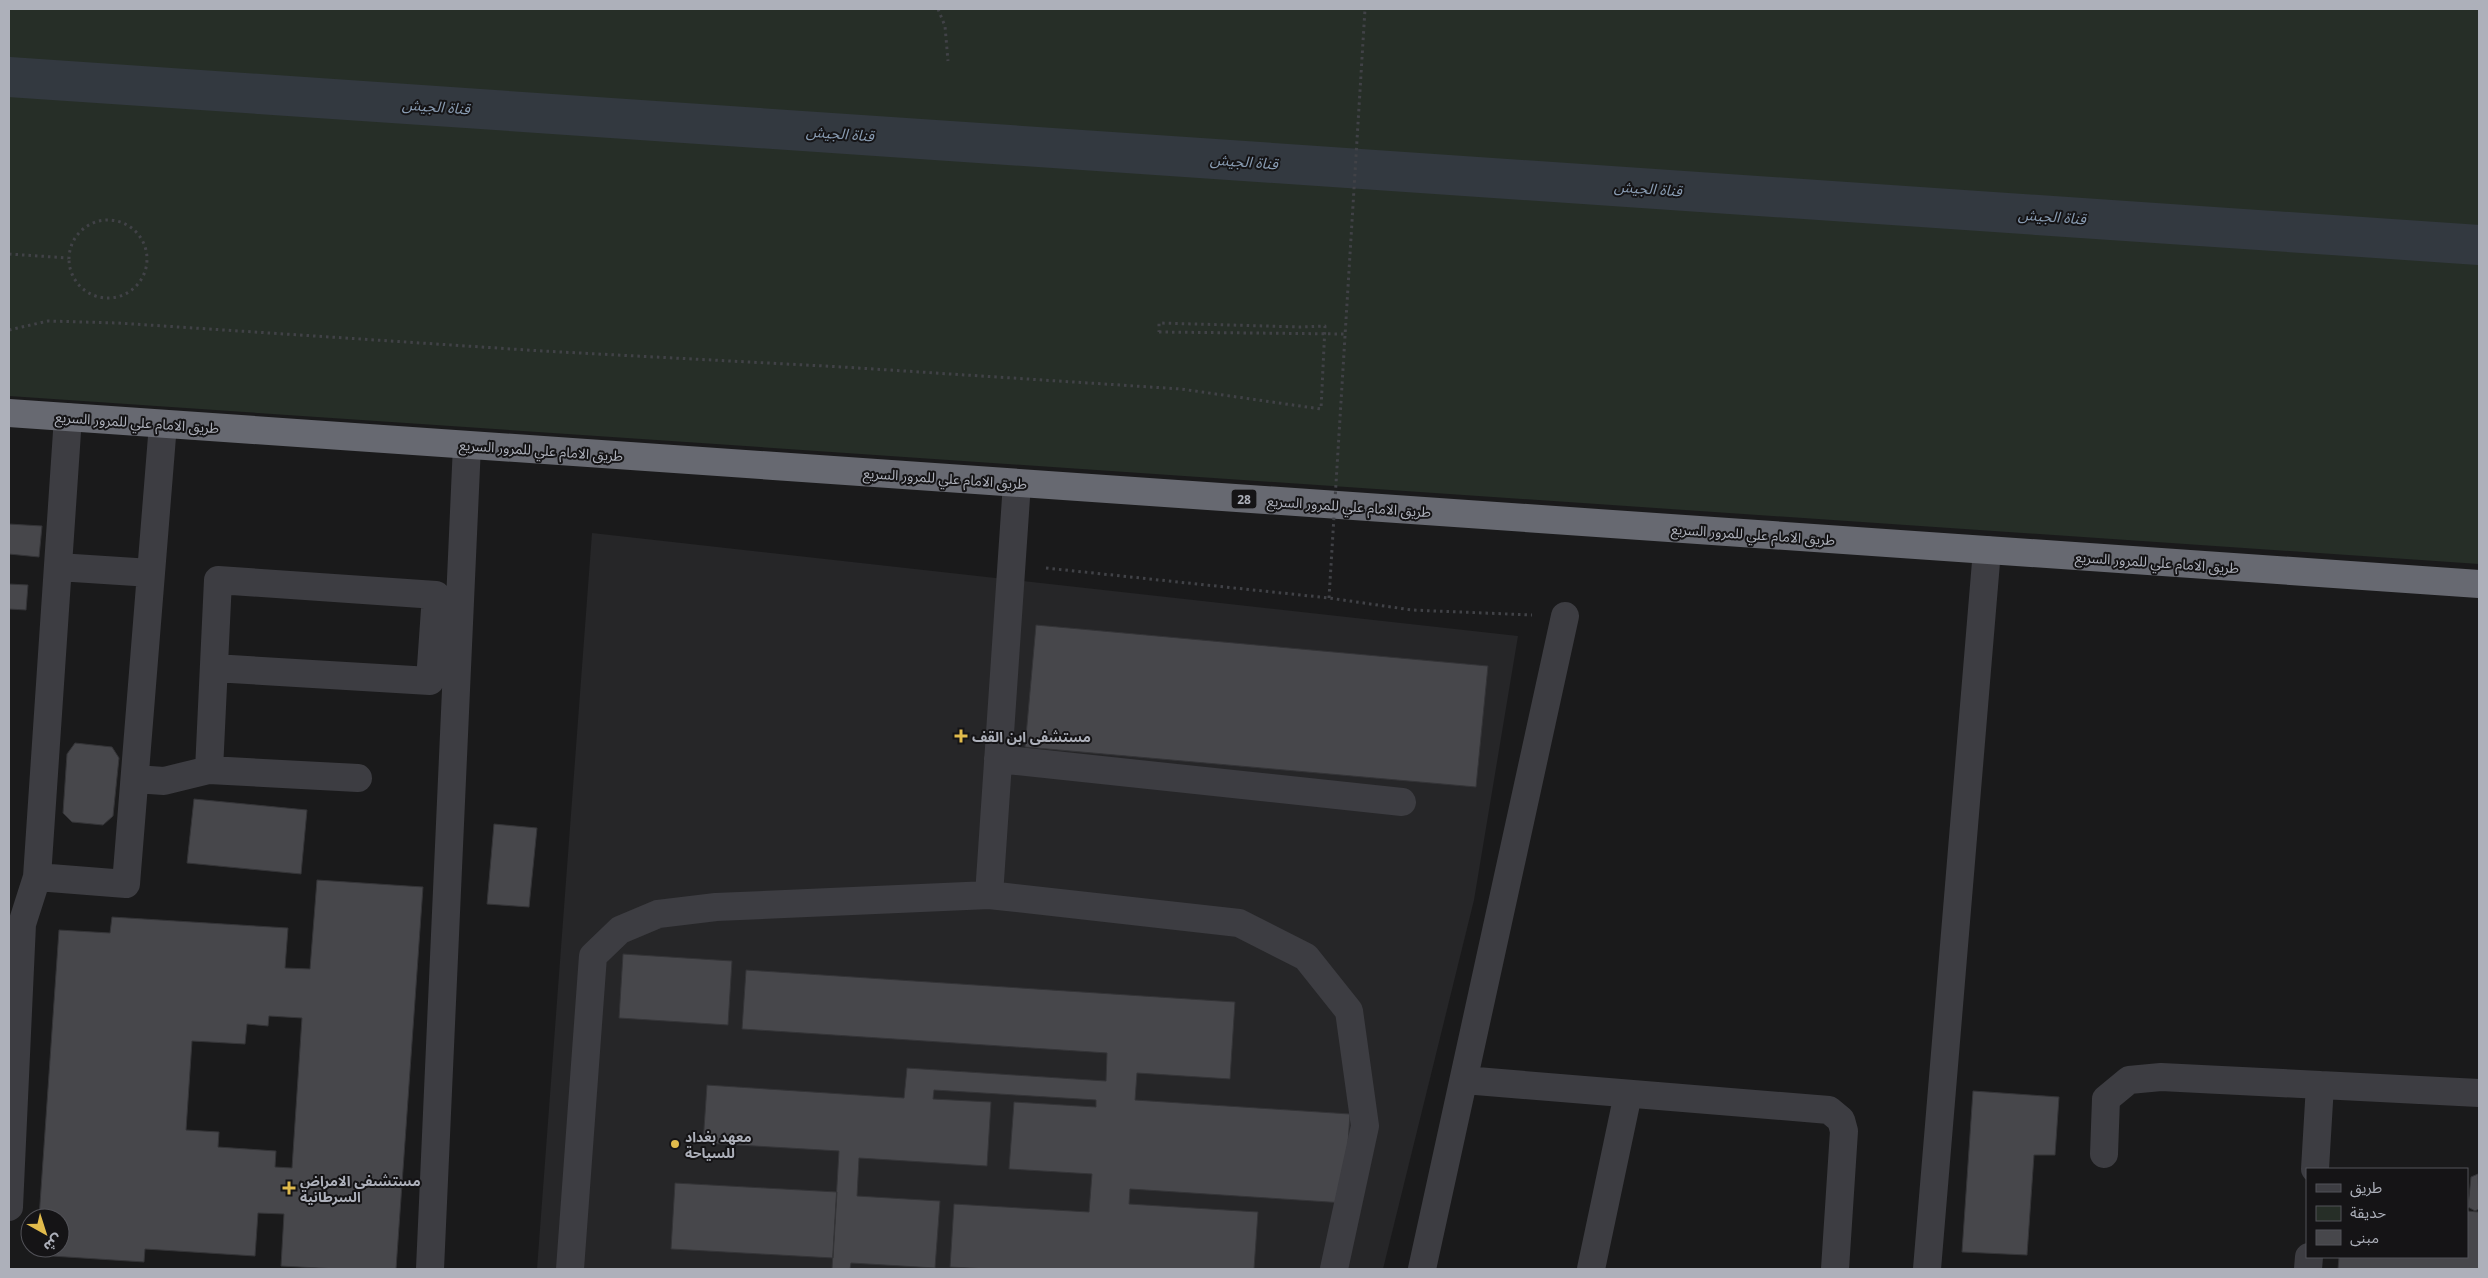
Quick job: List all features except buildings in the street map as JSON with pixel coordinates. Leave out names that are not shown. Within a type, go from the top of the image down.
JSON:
[{"type":"highway","name":"طريق الامام علي للمرور السريع","points":[[9,413],[2479,584]]},
{"type":"street","points":[[9,1207],[22,924],[37,877],[68,417]]},
{"type":"street","points":[[37,877],[126,884],[163,424]]},
{"type":"street","points":[[430,1269],[467,445]]},
{"type":"street","points":[[989,896],[1017,483]]},
{"type":"street","points":[[1927,1269],[1987,550]]},
{"type":"street","points":[[58,566],[151,573]]},
{"type":"street","points":[[208,770],[218,580],[436,595],[430,682],[214,668]]},
{"type":"street","points":[[1422,1269],[1565,616]]},
{"type":"street","points":[[998,758],[1402,802]]},
{"type":"street","points":[[135,779],[164,781],[208,770],[358,778]]},
{"type":"street","points":[[570,1269],[593,956],[620,930],[658,914],[716,907],[989,896],[1239,923],[1306,957],[1348,1011],[1365,1126],[1334,1269]]},
{"type":"street","points":[[2104,1154],[2106,1099],[2130,1080],[2161,1077],[2479,1093]]},
{"type":"street","points":[[1464,1080],[1829,1110],[1842,1120],[1844,1131],[1835,1269]]},
{"type":"street","points":[[2315,1168],[2320,1085]]},
{"type":"street","points":[[1590,1269],[1628,1094]]},
{"type":"path","points":[[938,9],[945,26],[948,61]]},
{"type":"path","points":[[1329,598],[1366,9]]},
{"type":"path","points":[[102,220],[116,221],[128,226],[139,234],[145,245],[148,259],[145,271],[135,287],[120,297],[107,299],[95,297],[84,291],[75,281],[68,258],[72,244],[79,233],[89,225],[102,220]]},
{"type":"path","points":[[9,254],[68,258]]},
{"type":"path","points":[[9,330],[48,321],[118,323],[542,351],[843,367],[1180,389],[1321,409],[1326,326],[1159,323],[1159,332],[1345,334]]},
{"type":"path","points":[[1011,564],[1329,598],[1412,610],[1565,616]]},
{"type":"shaded area","points":[[592,533],[1518,636],[1474,900],[1383,1269],[537,1269]]},
{"type":"green space","points":[[9,9],[2479,9],[2479,564],[9,396]]},
{"type":"waterway","name":"قناة الجيش","points":[[9,77],[2479,245]]},
{"type":"place","name":"مستشفى ابن القف","points":[[961,736]]},
{"type":"place","name":"معهد بغداد للسياحة","points":[[675,1144]]},
{"type":"place","name":"مستشىفى الامراض السرطانية","points":[[289,1188]]}]
